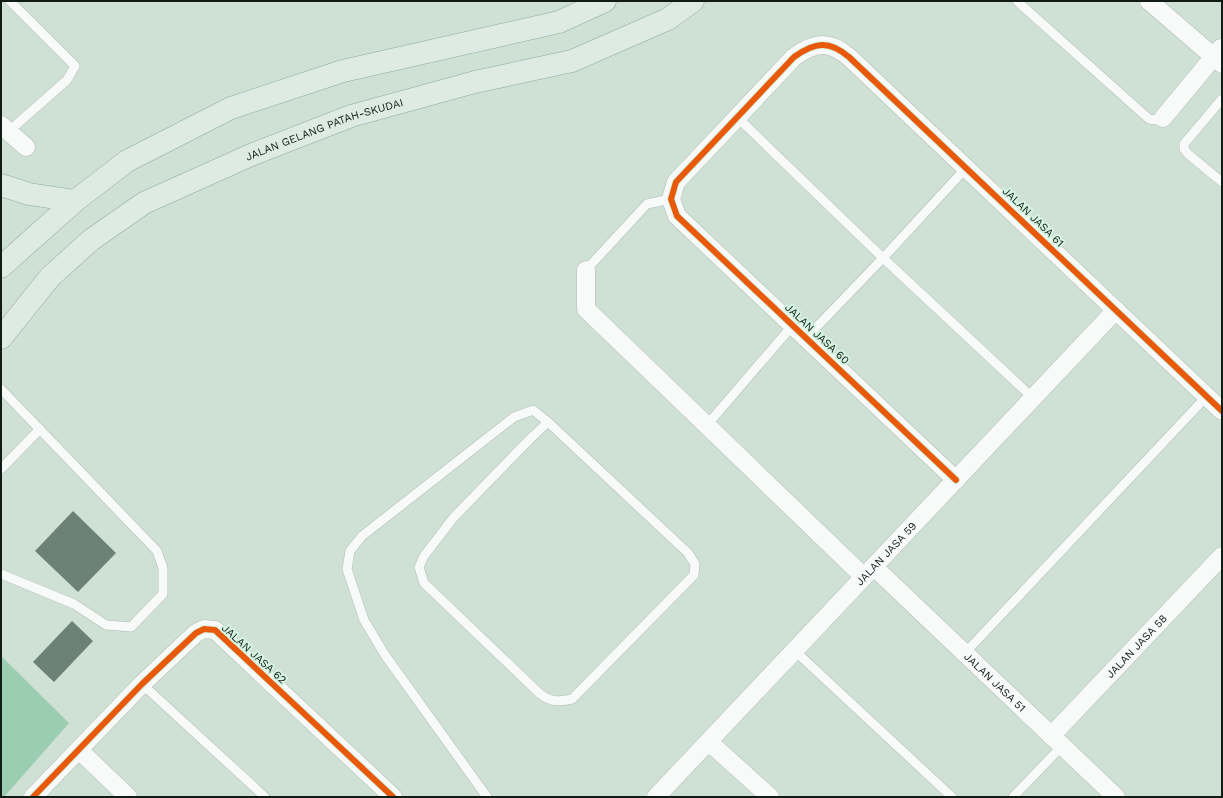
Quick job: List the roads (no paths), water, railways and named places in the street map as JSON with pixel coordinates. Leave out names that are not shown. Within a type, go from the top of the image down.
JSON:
[{"type":"main road","points":[[1,267],[75,201],[127,161],[231,108],[343,71],[559,22],[605,1]]},
{"type":"main road","name":"JALAN GELANG PATAH-SKUDAI","points":[[1,338],[50,277],[91,240],[144,202],[251,155],[351,116],[475,82],[572,60],[668,19],[693,1]]},
{"type":"main road","points":[[1,185],[29,194],[75,201]]},
{"type":"street","points":[[1150,1],[1219,56],[1163,118]]},
{"type":"street","name":"JALAN JASA 61","points":[[737,117],[794,57],[807,48],[826,44],[840,49],[1222,411]]},
{"type":"street","points":[[670,199],[676,182],[737,117]]},
{"type":"street","points":[[4,129],[26,147]]},
{"type":"street","name":"JALAN JASA 60","points":[[670,199],[677,216],[956,480]]},
{"type":"street","name":"JALAN JASA 51","points":[[586,270],[586,309],[707,425],[869,572],[965,653],[1116,797]]},
{"type":"street","name":"JALAN JASA 59","points":[[656,797],[1116,310]]},
{"type":"street","name":"JALAN JASA 58","points":[[1057,741],[1222,556]]},
{"type":"street","name":"JALAN JASA 62","points":[[33,797],[142,684],[196,633],[204,629],[215,630],[393,797]]},
{"type":"street","points":[[708,742],[770,797]]},
{"type":"street","points":[[78,750],[128,797]]},
{"type":"lane","points":[[4,129],[67,80],[75,66],[10,1]]},
{"type":"lane","points":[[1017,1],[1149,119],[1156,120],[1163,118]]},
{"type":"lane","points":[[1222,98],[1184,144],[1184,149],[1188,154],[1222,182]]},
{"type":"lane","points":[[737,117],[883,258],[1033,398]]},
{"type":"lane","points":[[806,338],[883,258],[966,168]]},
{"type":"lane","points":[[586,270],[648,204],[670,199]]},
{"type":"lane","points":[[707,425],[793,325]]},
{"type":"lane","points":[[1,389],[157,551],[163,568],[163,594],[131,627],[106,626],[74,604],[1,574]]},
{"type":"lane","points":[[965,653],[1207,396]]},
{"type":"lane","points":[[487,797],[385,656],[364,620],[347,569],[350,551],[362,536],[514,417],[533,410],[548,422],[688,552],[695,564],[694,575],[689,581],[572,699],[559,702],[548,700],[539,693],[424,583],[419,567],[424,556],[454,517],[548,422]]},
{"type":"lane","points":[[1,469],[40,429]]},
{"type":"lane","points":[[795,650],[952,797]]},
{"type":"lane","points":[[142,684],[265,797]]},
{"type":"lane","points":[[1013,797],[1057,741]]}]
